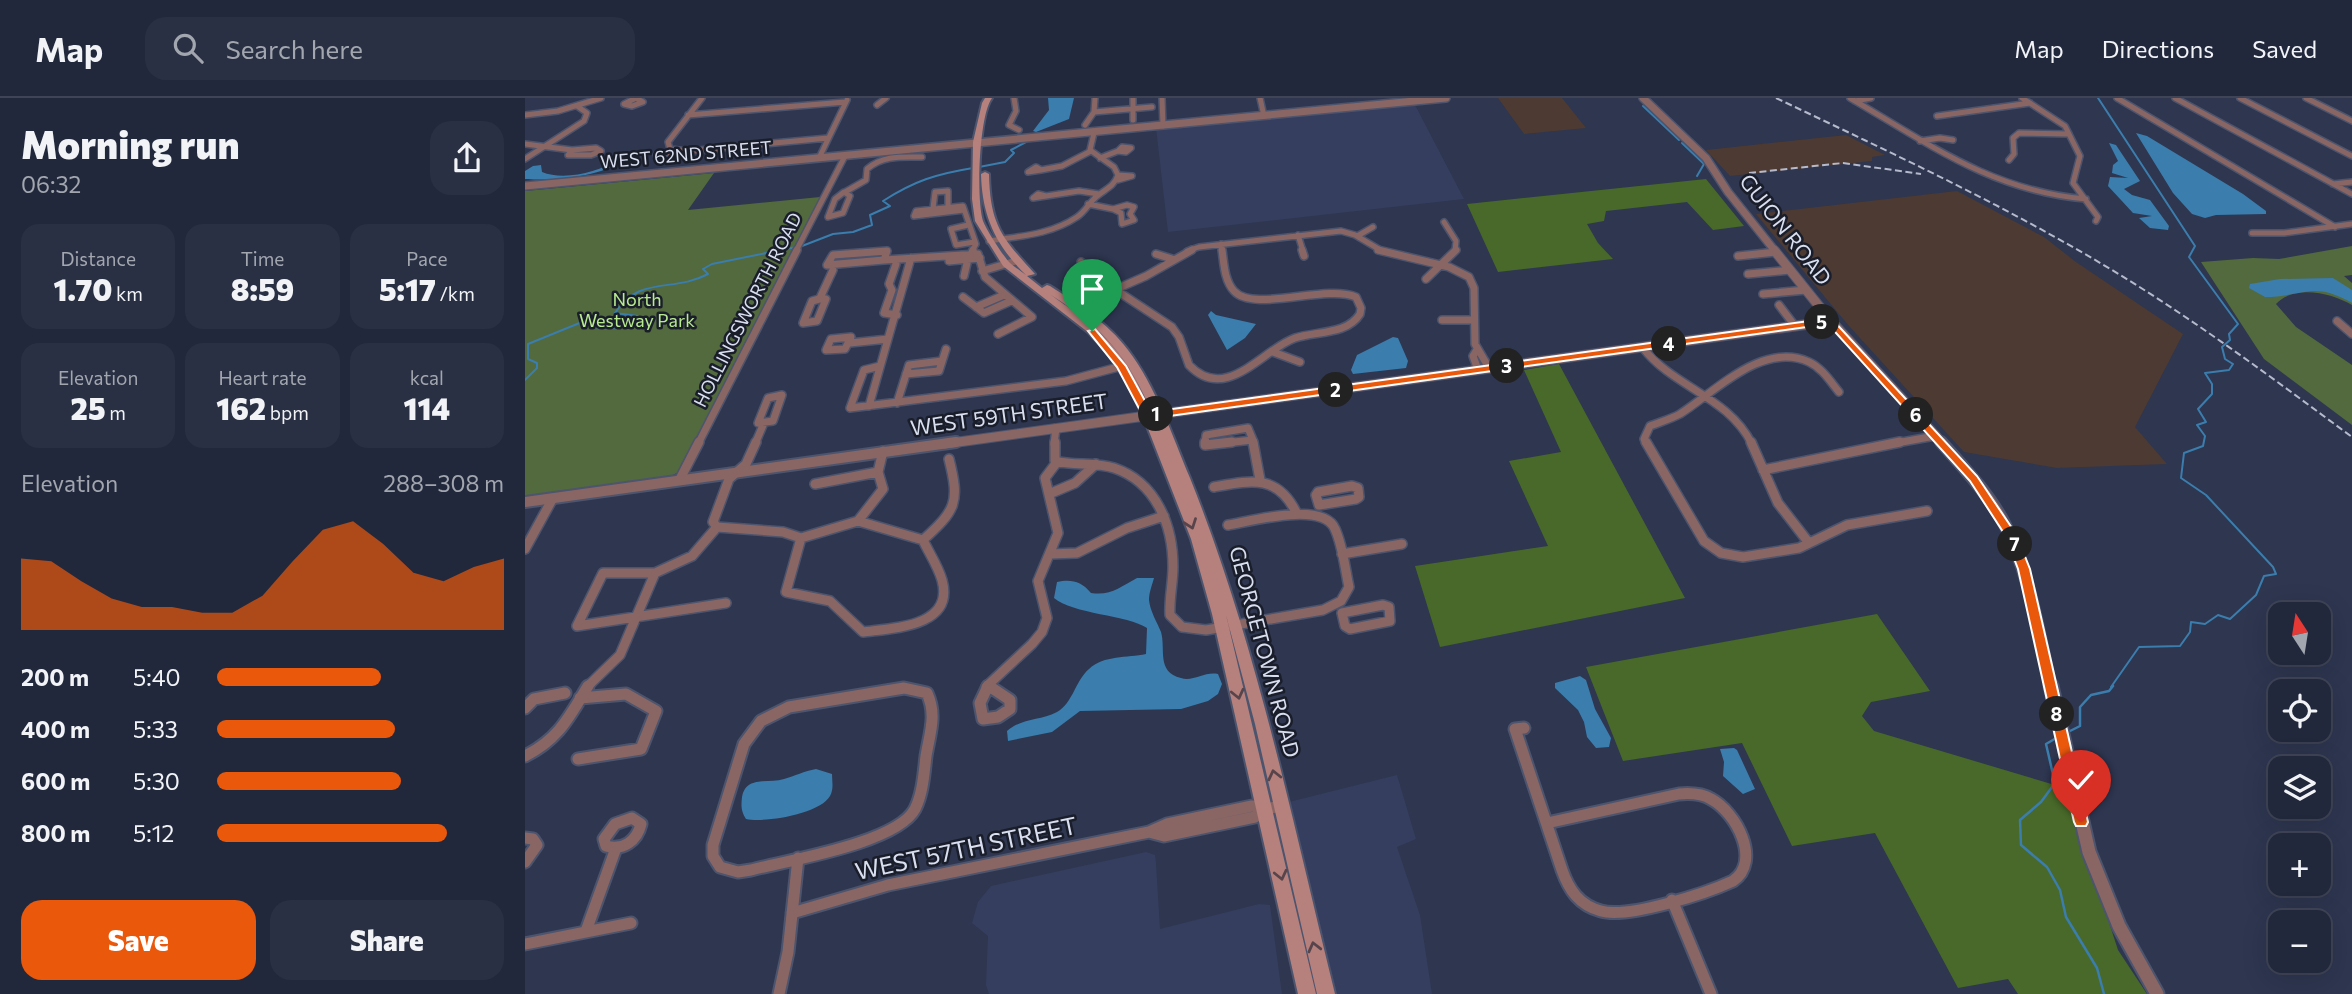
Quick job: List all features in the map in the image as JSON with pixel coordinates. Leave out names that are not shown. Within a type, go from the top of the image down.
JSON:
[{"type":"main road","name":"GEORGETOWN ROAD","points":[[989,100],[985,103],[981,172],[994,240],[1011,262],[1071,309],[1127,364],[1207,534],[1273,807],[1326,994]]},
{"type":"main road","name":"GEORGETOWN ROAD","points":[[1273,807],[1307,994]]},
{"type":"street","points":[[525,115],[576,106],[601,98]]},
{"type":"street","points":[[672,149],[668,142],[702,98]]},
{"type":"street","points":[[877,105],[886,98]]},
{"type":"street","points":[[1014,98],[1016,111],[1009,125],[1021,136]]},
{"type":"street","points":[[1085,125],[1094,112],[1095,98]]},
{"type":"street","points":[[1133,98],[1133,120]]},
{"type":"street","points":[[1162,98],[1163,126]]},
{"type":"street","points":[[1260,98],[1263,116]]},
{"type":"street","name":"WEST 62ND STREET","points":[[1021,136],[1039,139],[1445,98]]},
{"type":"street","name":"GUION ROAD","points":[[1643,98],[1706,158],[1724,187],[1831,321],[1987,496],[2013,539],[2024,569],[2081,822],[2099,880],[2130,949],[2157,994]]},
{"type":"street","points":[[1852,99],[1871,98]]},
{"type":"street","points":[[2022,98],[2063,124],[2080,156],[2073,183],[2098,217],[2096,221]]},
{"type":"street","points":[[2117,98],[2335,227]]},
{"type":"street","points":[[2175,98],[2352,194]]},
{"type":"street","points":[[2240,98],[2352,156]]},
{"type":"street","points":[[2306,98],[2352,121]]},
{"type":"street","points":[[1344,99],[1348,108]]},
{"type":"street","points":[[1852,99],[1920,141],[2027,192],[2053,198],[2086,200]]},
{"type":"street","points":[[688,115],[847,100]]},
{"type":"street","points":[[819,158],[847,100]]},
{"type":"street","points":[[1937,116],[2030,103]]},
{"type":"street","points":[[525,159],[586,120],[587,112],[576,106]]},
{"type":"street","points":[[1094,112],[1152,107]]},
{"type":"street","points":[[1091,151],[1094,133]]},
{"type":"street","points":[[2010,160],[2014,154],[2013,138],[2019,133],[2069,134]]},
{"type":"street","name":"WEST 62ND STREET","points":[[525,186],[847,155],[896,153],[1021,136],[1083,134]]},
{"type":"street","points":[[672,149],[666,155],[656,155],[656,151],[672,149],[828,138]]},
{"type":"street","points":[[1920,141],[1940,138],[1953,140]]},
{"type":"street","points":[[525,144],[572,150],[601,150],[593,155],[569,156],[572,150]]},
{"type":"street","points":[[994,240],[1054,230],[1080,215],[1099,194],[1113,186],[1118,178],[1115,167],[1091,151]]},
{"type":"street","points":[[1041,170],[1062,166],[1091,151]]},
{"type":"street","points":[[1100,158],[1118,151]]},
{"type":"street","points":[[845,192],[850,198],[843,213],[828,217],[835,198],[845,192],[866,180],[866,171],[871,164],[896,153],[922,157]]},
{"type":"street","name":"HOLLINGSWORTH ROAD","points":[[680,480],[797,247],[847,155]]},
{"type":"street","points":[[2333,184],[2352,182]]},
{"type":"street","points":[[933,208],[935,192],[946,190],[949,191],[948,206]]},
{"type":"street","points":[[1046,196],[1074,190],[1099,194]]},
{"type":"street","points":[[1088,204],[1113,209]]},
{"type":"street","points":[[964,210],[914,217],[915,211],[962,205],[964,210],[968,225],[974,242],[964,276]]},
{"type":"street","points":[[1426,279],[1455,253],[1457,247],[1444,222]]},
{"type":"street","points":[[968,225],[951,230],[957,246],[974,242]]},
{"type":"street","points":[[2252,233],[2279,234],[2352,225]]},
{"type":"street","points":[[1359,235],[1373,227]]},
{"type":"street","points":[[1071,309],[1146,276],[1193,249],[1334,231],[1359,235],[1382,252],[1463,273],[1472,281],[1475,288],[1476,351],[1473,356],[1478,370]]},
{"type":"street","points":[[1299,235],[1304,256]]},
{"type":"street","points":[[1081,262],[1114,290],[1173,328],[1182,340],[1188,365],[1199,373],[1217,377],[1236,375],[1253,368],[1292,339],[1347,326],[1360,315],[1360,304],[1350,295],[1333,290],[1272,300],[1244,297],[1235,291],[1228,281],[1221,244]]},
{"type":"street","points":[[884,260],[887,251],[832,256],[827,265],[970,256]]},
{"type":"street","points":[[1738,256],[1776,252]]},
{"type":"street","points":[[949,261],[978,254],[982,271],[1004,295],[1032,318],[998,334]]},
{"type":"street","points":[[1156,254],[1173,260]]},
{"type":"street","points":[[821,271],[896,264],[910,260]]},
{"type":"street","points":[[869,406],[870,393],[897,315],[910,260]]},
{"type":"street","points":[[982,271],[1011,262]]},
{"type":"street","points":[[896,264],[889,284],[892,290],[884,313],[897,315]]},
{"type":"street","points":[[820,298],[833,270]]},
{"type":"street","points":[[1748,274],[1790,270]]},
{"type":"street","points":[[1763,294],[1806,290]]},
{"type":"street","points":[[976,307],[1004,295]]},
{"type":"street","points":[[963,297],[985,313],[1011,301]]},
{"type":"street","points":[[1779,305],[1795,326]]},
{"type":"street","points":[[1442,320],[1474,320]]},
{"type":"street","name":"WEST 59TH STREET","points":[[525,502],[1831,321]]},
{"type":"street","points":[[2337,321],[2352,334]]},
{"type":"street","points":[[850,343],[888,339]]},
{"type":"street","points":[[1643,348],[1661,369],[1707,394],[1741,425],[1782,510],[1809,544]]},
{"type":"street","points":[[897,403],[911,364],[943,361],[946,349]]},
{"type":"street","points":[[1476,351],[1482,354],[1489,368]]},
{"type":"street","points":[[1273,352],[1300,362]]},
{"type":"street","points":[[1839,392],[1817,367],[1805,360],[1788,358],[1753,363],[1678,415],[1650,426],[1644,435],[1709,545],[1721,553],[1742,557],[1794,549],[1847,524],[1927,511]]},
{"type":"street","points":[[880,366],[863,370],[850,408],[1072,380],[1127,364]]},
{"type":"street","points":[[717,527],[713,521],[729,479],[747,464],[764,423]]},
{"type":"street","points":[[1056,428],[1053,457],[1057,462],[1117,468],[1136,477],[1152,492],[1164,516],[1173,558],[1169,610],[1171,617],[1182,627],[1191,630],[1230,626],[1338,609],[1383,605],[1389,607],[1392,617],[1390,621],[1350,629],[1345,626],[1338,609]]},
{"type":"street","points":[[1253,440],[1207,446],[1204,437],[1248,428],[1253,440],[1259,480]]},
{"type":"street","points":[[1763,470],[1814,463],[1871,446],[1935,436]]},
{"type":"street","points":[[858,521],[883,490],[878,471],[883,452]]},
{"type":"street","points":[[923,540],[953,513],[957,504],[949,459]]},
{"type":"street","points":[[988,685],[1034,642],[1044,629],[1047,610],[1038,581],[1058,529],[1046,475],[1057,462]]},
{"type":"street","points":[[1049,494],[1066,488],[1091,471],[1096,464]]},
{"type":"street","points":[[815,484],[856,478],[878,471]]},
{"type":"street","points":[[1215,487],[1259,480],[1287,494],[1297,514]]},
{"type":"street","points":[[1228,525],[1317,510],[1356,499],[1360,496],[1358,488],[1352,486],[1319,492],[1316,495],[1317,510],[1334,525],[1349,587],[1338,609]]},
{"type":"street","points":[[525,549],[553,498]]},
{"type":"street","points":[[1050,554],[1077,553],[1127,528],[1164,516]]},
{"type":"street","points":[[717,527],[783,532],[801,538],[858,521],[923,540],[943,585],[940,611],[930,621],[863,632],[830,601],[787,593],[801,538]]},
{"type":"street","points":[[717,527],[690,557],[655,573],[603,573],[578,625],[726,603]]},
{"type":"street","points":[[1342,554],[1402,544]]},
{"type":"street","points":[[525,756],[556,736],[590,683],[620,655],[655,573]]},
{"type":"street","points":[[904,688],[929,695],[934,712],[918,803],[903,824],[889,833],[798,858],[742,872],[729,871],[715,861],[713,845],[744,744],[754,727],[785,708],[904,688]]},
{"type":"street","points":[[525,708],[534,699],[565,694]]},
{"type":"street","points":[[578,759],[641,749],[656,711],[627,694],[580,698]]},
{"type":"street","points":[[1524,728],[1515,729],[1569,886],[1587,906],[1615,913],[1721,889],[1741,876],[1746,856],[1728,814],[1718,803],[1702,795],[1689,793],[1547,822]]},
{"type":"street","name":"WEST 57TH STREET","points":[[792,913],[888,885],[1149,832],[1164,836],[1255,817],[1273,807]]},
{"type":"street","points":[[525,838],[533,839],[537,845],[525,862]]},
{"type":"street","points":[[586,931],[617,848]]},
{"type":"street","points":[[779,994],[788,952],[798,858]]},
{"type":"street","points":[[1672,900],[1711,994]]},
{"type":"street","points":[[525,944],[631,922]]},
{"type":"shaded area","points":[[1048,98],[1074,98],[1069,119],[1033,131],[1049,110]]},
{"type":"shaded area","points":[[1498,98],[1562,98],[1586,128],[1524,134]]},
{"type":"shaded area","points":[[1414,103],[1464,199],[1168,232],[1156,128]]},
{"type":"shaded area","points":[[2136,133],[2147,136],[2243,194],[2266,211],[2266,214],[2216,215],[2205,218],[2192,214],[2173,193]]},
{"type":"shaded area","points":[[1846,135],[1885,155],[1872,157],[1872,161],[1730,176],[1706,150]]},
{"type":"shaded area","points":[[2109,143],[2116,145],[2140,181],[2124,189],[2132,195],[2150,200],[2169,226],[2168,230],[2150,228],[2139,218],[2152,216],[2133,213],[2108,186],[2110,177],[2128,178],[2112,173],[2113,165],[2118,161]]},
{"type":"shaded area","points":[[621,160],[613,166],[590,174],[525,179],[525,171],[533,166],[541,165],[542,172],[560,176],[591,171]]},
{"type":"shaded area","points":[[1957,191],[2044,237],[2076,262],[2183,334],[2135,427],[2167,464],[2057,468],[1964,452],[1849,326],[1756,214]]},
{"type":"shaded area","points":[[2333,278],[2352,290],[2352,303],[2327,292],[2308,291],[2265,297],[2249,288],[2250,284],[2280,279]]},
{"type":"shaded area","points":[[1211,311],[1216,315],[1256,324],[1245,338],[1227,350],[1208,315]]},
{"type":"shaded area","points":[[1393,337],[1398,338],[1408,361],[1406,368],[1353,374],[1351,370],[1357,355]]},
{"type":"shaded area","points":[[1137,578],[1154,578],[1149,600],[1161,632],[1163,659],[1168,671],[1186,679],[1218,674],[1222,684],[1218,694],[1208,701],[1181,709],[1080,711],[1052,732],[1008,741],[1007,731],[1013,727],[1050,715],[1062,708],[1084,674],[1095,664],[1109,659],[1146,654],[1147,628],[1062,603],[1054,598],[1057,582],[1075,582],[1091,593],[1098,594],[1115,590]]},
{"type":"shaded area","points":[[1580,676],[1586,680],[1595,709],[1611,738],[1609,747],[1596,748],[1587,737],[1578,710],[1555,688],[1555,683]]},
{"type":"shaded area","points":[[1734,748],[1755,789],[1743,794],[1723,776],[1724,762],[1720,749]]},
{"type":"shaded area","points":[[816,769],[832,774],[832,791],[824,802],[791,816],[766,820],[746,819],[741,803],[744,790],[748,786]]},
{"type":"shaded area","points":[[1397,775],[1416,839],[1397,847],[1420,915],[1432,994],[1332,994],[1285,803]]},
{"type":"shaded area","points":[[1146,852],[1155,855],[1160,929],[1259,904],[1270,905],[1282,994],[989,994],[986,985],[988,936],[972,923],[978,902],[991,886]]},
{"type":"green space","name":"North Westway Park","points":[[714,173],[688,210],[820,197],[679,472],[525,497],[525,191]]},
{"type":"green space","points":[[1706,179],[1744,226],[1713,230],[1687,202],[1606,211],[1604,221],[1587,224],[1598,243],[1613,259],[1498,272],[1467,204]]},
{"type":"green space","points":[[2352,246],[2352,275],[2344,276],[2352,283],[2352,305],[2313,292],[2293,294],[2276,304],[2296,327],[2352,365],[2352,425],[2264,359],[2201,262],[2279,259]]},
{"type":"green space","points":[[1559,364],[1685,598],[1440,647],[1415,566],[1548,546],[1509,461],[1561,452],[1524,370]]},
{"type":"green space","points":[[1877,614],[1930,691],[1871,702],[1862,716],[1874,731],[2065,788],[2118,950],[2147,994],[2018,994],[2008,979],[1958,988],[1875,833],[1792,846],[1742,743],[1623,761],[1586,667]]},
{"type":"waterway","points":[[2098,98],[2195,246],[2189,257],[2238,324],[2229,334],[2230,340],[2222,347],[2225,359],[2233,364],[2229,370],[2205,373],[2212,384],[2212,394],[2198,409],[2206,422],[2197,425],[2205,436],[2203,446],[2184,453],[2181,478],[2206,495],[2273,567],[2276,574],[2264,576],[2256,595],[2230,619],[2218,615],[2205,624],[2191,622],[2190,632],[2180,646],[2139,647],[2111,687]]},
{"type":"waterway","points":[[1643,106],[1679,140]]},
{"type":"waterway","points":[[979,167],[1005,162],[1014,153],[1011,150],[1026,142]]},
{"type":"waterway","points":[[1682,143],[1704,164],[1697,176]]},
{"type":"waterway","points":[[802,246],[833,234],[853,232],[872,225],[870,215],[890,206],[883,201],[915,183],[973,168]]},
{"type":"waterway","points":[[525,380],[537,368],[537,363],[528,359],[528,344],[582,322],[599,328],[613,328],[638,321],[638,316],[615,313],[624,301],[635,294],[657,286],[695,280],[708,274],[703,269],[712,264],[796,247]]},
{"type":"waterway","points":[[2066,733],[2080,726],[2080,707],[2091,695],[2109,691],[2113,686]]},
{"type":"waterway","points":[[2058,737],[2046,744],[2055,783],[2041,802],[2020,820],[2021,845],[2047,867],[2060,890],[2066,917],[2097,968],[2104,994]]},
{"type":"railway","points":[[1776,98],[1956,185],[2087,255],[2187,318],[2352,437]]},
{"type":"railway","points":[[1749,173],[1843,163],[1921,174]]},
{"type":"route","points":[[1092,331],[1111,350],[1133,384],[1148,416],[1831,321],[1973,478],[1996,508],[2011,534],[2024,569],[2081,822]]}]
